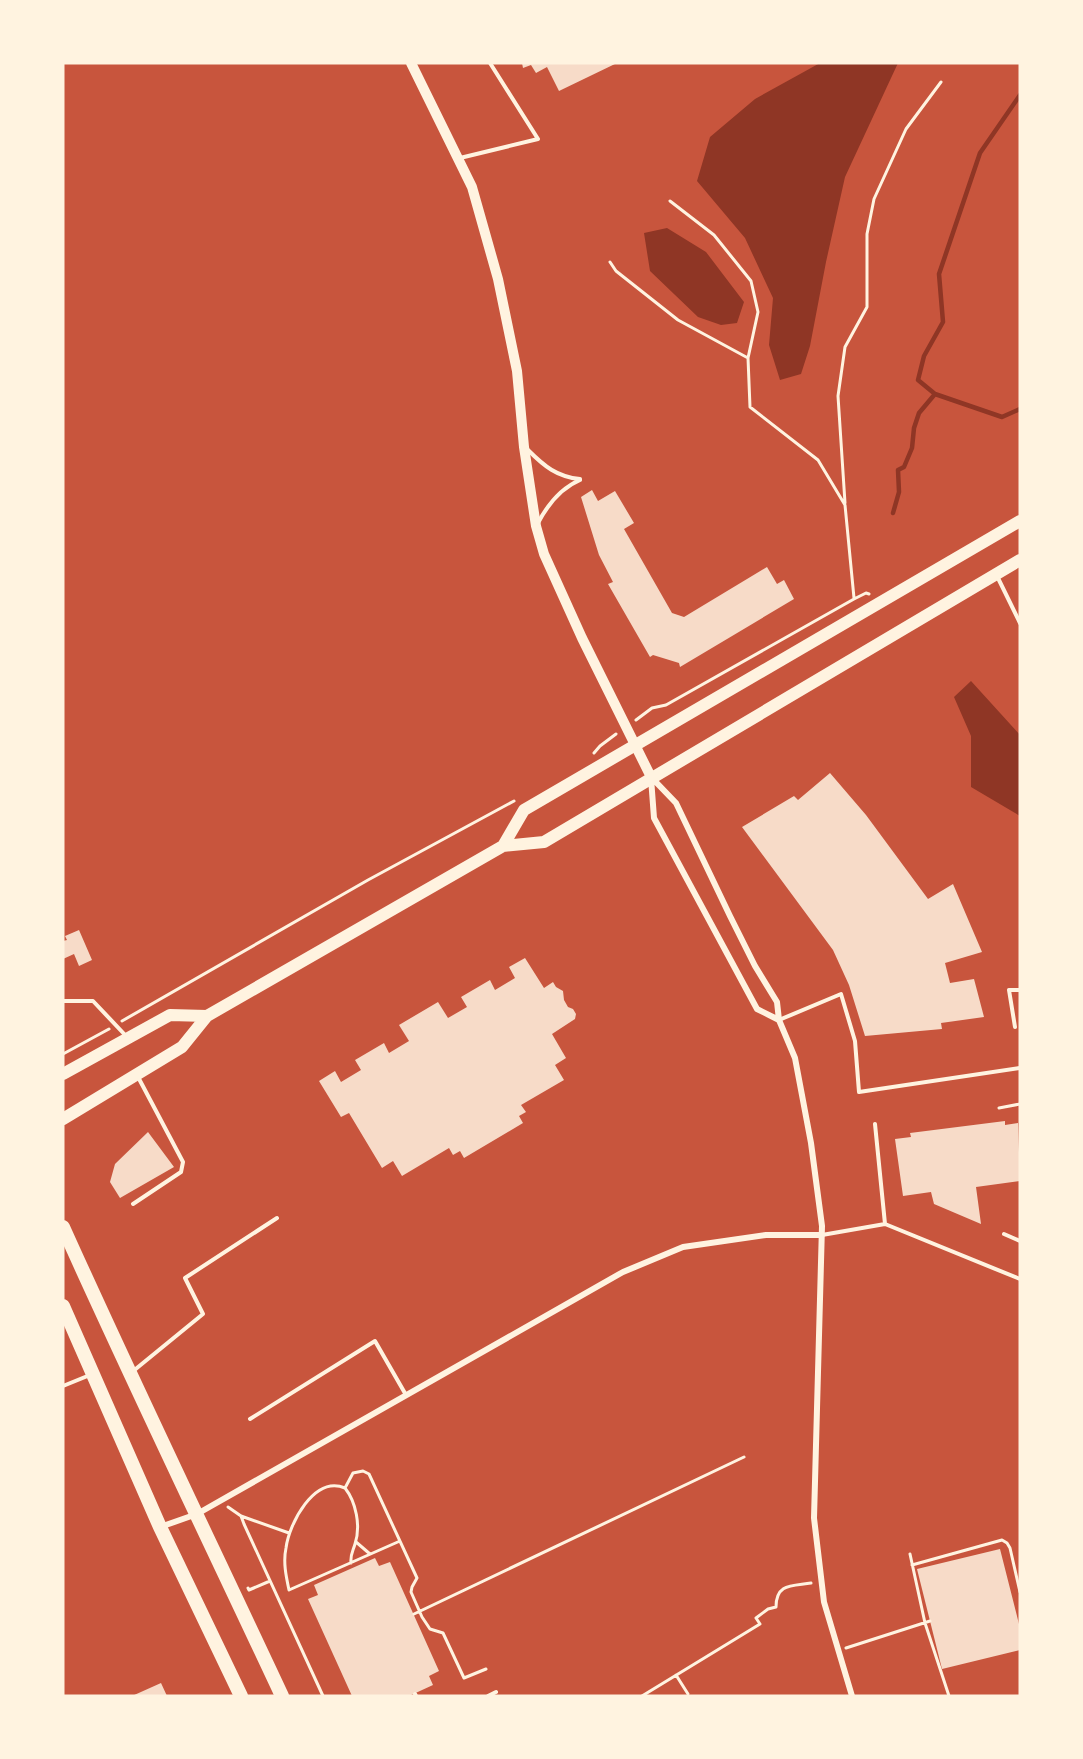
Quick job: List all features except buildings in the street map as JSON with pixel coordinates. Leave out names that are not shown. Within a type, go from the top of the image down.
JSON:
[{"type":"main road","points":[[503,846],[524,810],[1020,521]]},
{"type":"main road","points":[[63,1119],[182,1047],[207,1016],[503,846],[544,842],[1020,560]]},
{"type":"main road","points":[[63,1074],[170,1014],[207,1016]]},
{"type":"main road","points":[[63,1227],[129,1374],[282,1696]]},
{"type":"main road","points":[[63,1306],[160,1527],[241,1696]]},
{"type":"street","points":[[411,63],[472,187],[498,279],[517,371],[524,447],[536,526],[543,554],[651,777],[676,803],[755,966],[777,1002],[779,1020],[795,1058],[811,1143],[822,1235],[814,1518],[824,1602],[852,1696]]},
{"type":"street","points":[[651,777],[654,818],[757,1009],[779,1020]]},
{"type":"street","points":[[160,1527],[197,1514],[219,1502],[623,1272],[683,1247],[766,1235],[822,1235]]},
{"type":"lane","points":[[459,158],[538,140],[490,63]]},
{"type":"lane","points":[[524,447],[548,469],[561,476],[580,480],[568,485],[554,498],[536,526]]},
{"type":"lane","points":[[996,574],[1020,623]]},
{"type":"lane","points":[[1015,1027],[1009,990],[1020,990]]},
{"type":"lane","points":[[779,1020],[841,993],[855,1041],[859,1092],[1020,1068]]},
{"type":"lane","points":[[63,1001],[93,1001],[127,1037]]},
{"type":"lane","points":[[133,1204],[181,1172],[183,1162],[137,1074]]},
{"type":"lane","points":[[875,1124],[885,1224]]},
{"type":"lane","points":[[129,1374],[203,1314],[185,1278],[277,1218]]},
{"type":"lane","points":[[822,1235],[885,1224],[1020,1279]]},
{"type":"lane","points":[[1004,1234],[1020,1241]]},
{"type":"lane","points":[[250,1419],[375,1341],[407,1395]]},
{"type":"lane","points":[[63,1386],[93,1374]]},
{"type":"lane","points":[[488,1696],[496,1692]]},
{"type":"path","points":[[855,618],[838,396],[844,347],[867,307],[867,234],[874,199],[906,129],[941,82]]},
{"type":"path","points":[[670,201],[714,235],[751,281],[758,312],[748,358],[750,407],[818,460],[845,505]]},
{"type":"path","points":[[610,262],[616,271],[678,320],[748,358]]},
{"type":"path","points":[[652,708],[666,705],[866,593],[885,600]]},
{"type":"path","points":[[592,756],[600,747]]},
{"type":"path","points":[[63,1054],[368,880],[520,797]]},
{"type":"path","points":[[999,1108],[1020,1104]]},
{"type":"path","points":[[414,1614],[744,1457]]},
{"type":"path","points":[[345,1488],[353,1473],[363,1471],[369,1474],[417,1578],[411,1592],[430,1629],[442,1633],[464,1678],[486,1669]]},
{"type":"path","points":[[351,1563],[350,1556],[356,1542],[354,1502],[345,1488],[328,1486],[309,1499],[302,1507],[289,1533],[285,1562],[289,1590],[351,1563],[400,1540]]},
{"type":"path","points":[[219,1502],[242,1516],[289,1533]]},
{"type":"path","points":[[242,1516],[323,1696]]},
{"type":"path","points":[[912,1565],[1002,1539],[1010,1548],[1020,1592]]},
{"type":"path","points":[[356,1542],[370,1554]]},
{"type":"path","points":[[910,1554],[925,1623],[949,1696]]},
{"type":"path","points":[[244,1580],[249,1590],[270,1581]]},
{"type":"path","points":[[642,1696],[760,1624],[756,1618],[768,1609],[776,1607],[778,1591],[790,1586],[822,1582]]},
{"type":"path","points":[[839,1650],[930,1621]]},
{"type":"path","points":[[676,1675],[688,1694]]},
{"type":"shaded area","points":[[820,63],[898,63],[845,177],[810,346],[801,374],[780,380],[769,345],[773,298],[745,238],[697,181],[710,137],[755,99]]},
{"type":"shaded area","points":[[667,228],[706,252],[744,302],[737,323],[721,325],[698,317],[650,271],[644,233]]},
{"type":"shaded area","points":[[971,681],[1020,735],[1020,816],[971,787],[971,736],[954,697]]},
{"type":"waterway","points":[[1020,95],[980,153],[939,274],[943,322],[924,356],[918,380],[935,394],[1002,417],[1020,409]]},
{"type":"waterway","points":[[893,513],[899,492],[898,470],[904,467],[912,448],[914,428],[919,413],[935,394]]}]
